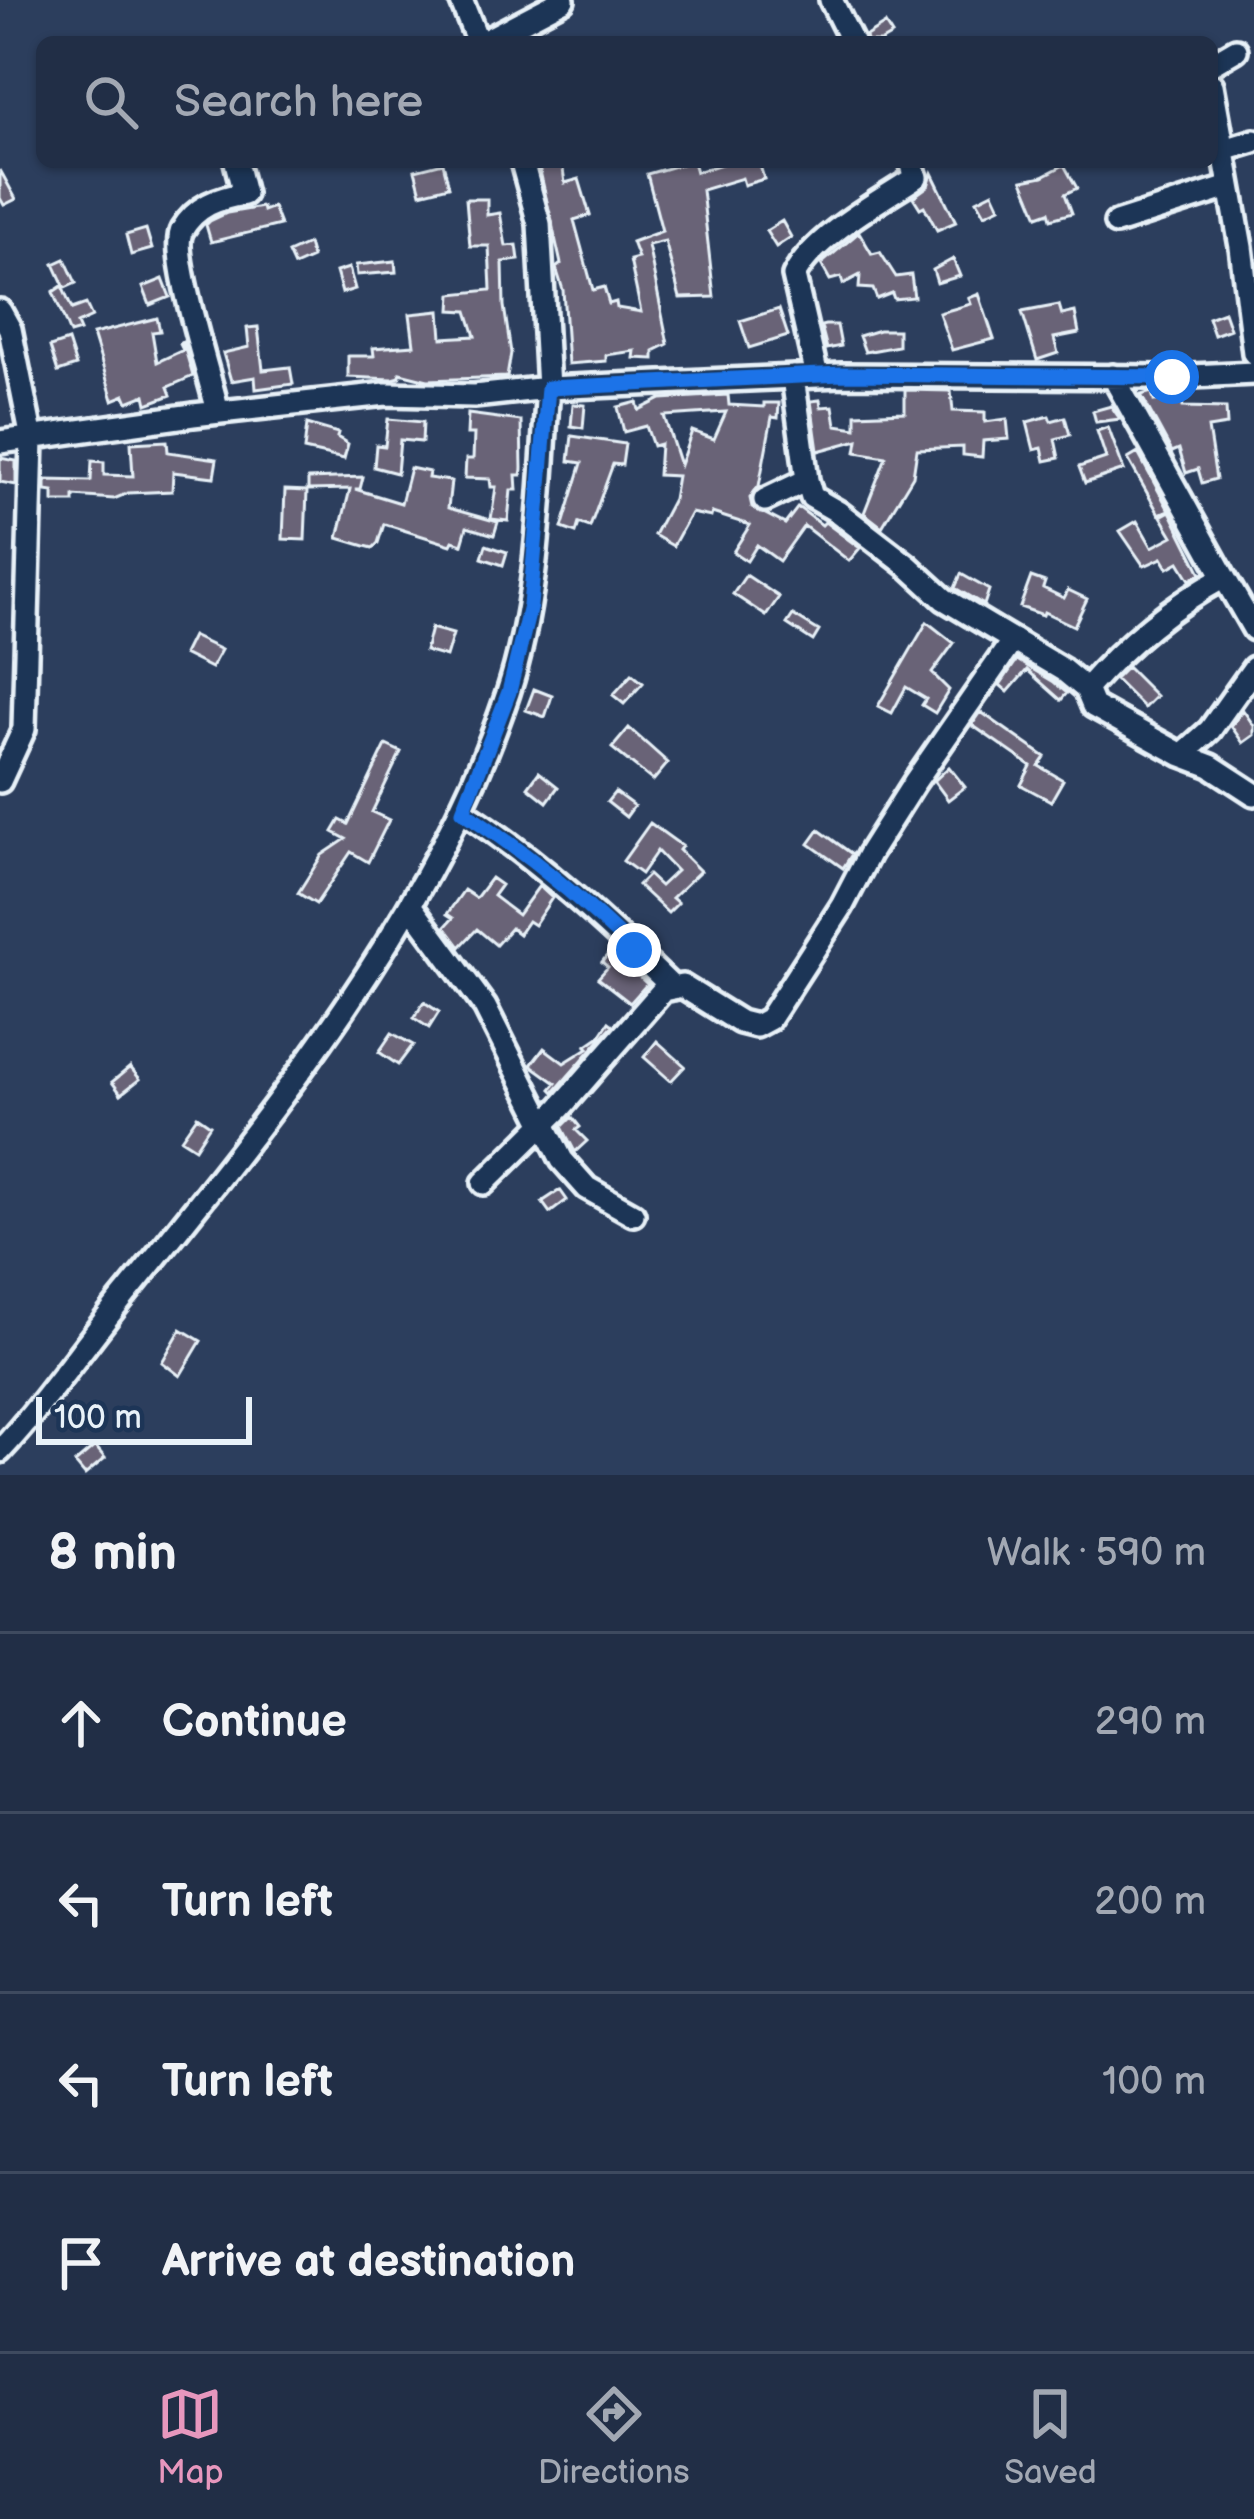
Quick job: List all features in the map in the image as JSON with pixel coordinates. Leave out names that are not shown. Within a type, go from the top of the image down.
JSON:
[{"type":"street","points":[[461,0],[477,36]]},
{"type":"street","points":[[492,36],[563,0]]},
{"type":"street","points":[[831,0],[849,36]]},
{"type":"street","points":[[1218,60],[1236,50]]},
{"type":"street","points":[[1218,118],[1254,353]]},
{"type":"street","points":[[1224,150],[1254,141]]},
{"type":"street","points":[[218,412],[203,345],[186,300],[179,250],[181,232],[211,200],[244,194],[238,168]]},
{"type":"street","points":[[0,1451],[270,1111],[410,905],[463,811],[509,692],[530,606],[548,388],[539,224],[524,168]]},
{"type":"street","points":[[818,376],[794,276],[800,263],[830,237],[916,177],[913,168]]},
{"type":"street","points":[[1116,223],[1229,187]]},
{"type":"street","points":[[0,311],[10,329],[32,439],[24,729],[0,781]]},
{"type":"street","points":[[0,442],[386,394],[474,396],[548,388],[818,376],[1254,373]]},
{"type":"street","points":[[1113,376],[1254,629]]},
{"type":"street","points":[[793,377],[812,497],[908,566],[944,599],[1064,670],[1086,689],[1093,706],[1211,766],[1254,794]]},
{"type":"street","points":[[765,500],[807,480]]},
{"type":"street","points":[[1086,689],[1136,637],[1224,577]]},
{"type":"street","points":[[484,1184],[663,990],[682,986],[740,1022],[756,1026],[769,1019],[914,783],[1013,640]]},
{"type":"street","points":[[1182,755],[1210,730],[1254,668]]},
{"type":"street","points":[[463,811],[515,845],[591,908],[673,988]]},
{"type":"street","points":[[410,905],[484,1007],[562,1160],[587,1188],[633,1214]]},
{"type":"building","points":[[885,24],[892,35],[890,36],[866,36]]},
{"type":"building","points":[[444,168],[449,186],[421,193],[415,170]]},
{"type":"building","points":[[539,168],[563,168],[565,183],[579,179],[590,215],[574,220],[593,290],[604,287],[609,304],[616,302],[617,308],[641,312],[630,260],[638,258],[632,242],[662,231],[647,174],[668,168],[695,168],[696,172],[761,168],[764,179],[744,185],[742,178],[702,190],[714,297],[680,298],[665,241],[648,245],[668,344],[654,351],[654,359],[634,358],[635,351],[606,355],[606,361],[568,364],[563,290],[556,268],[561,264]]},
{"type":"building","points":[[1066,168],[1077,188],[1065,194],[1072,213],[1051,219],[1049,212],[1038,216],[1023,180]]},
{"type":"building","points":[[0,170],[16,199],[4,205],[0,198]]},
{"type":"building","points":[[932,173],[956,222],[937,230],[924,206],[920,208],[913,197],[928,186]]},
{"type":"building","points":[[993,192],[1000,207],[985,214],[977,200]]},
{"type":"building","points":[[466,199],[487,199],[487,215],[500,213],[506,246],[517,245],[519,260],[503,262],[511,353],[507,377],[428,380],[400,373],[393,379],[348,377],[348,356],[374,356],[373,348],[414,345],[410,314],[440,311],[442,338],[475,336],[467,311],[451,310],[452,294],[491,290],[489,246],[470,246]]},
{"type":"building","points":[[262,207],[263,211],[273,207],[280,225],[211,242],[206,225],[210,221]]},
{"type":"building","points":[[782,221],[791,237],[776,247],[766,231]]},
{"type":"building","points":[[146,229],[152,249],[131,255],[126,235]]},
{"type":"building","points":[[859,232],[872,254],[880,252],[896,277],[911,275],[914,297],[894,299],[892,293],[877,299],[873,289],[859,288],[860,275],[843,284],[841,277],[830,280],[821,264]]},
{"type":"building","points":[[308,244],[312,258],[294,266],[288,253]]},
{"type":"building","points":[[65,259],[76,283],[65,288],[54,264]]},
{"type":"building","points":[[953,259],[960,276],[937,283],[933,270]]},
{"type":"building","points":[[395,261],[396,272],[357,275],[356,265]]},
{"type":"building","points":[[349,268],[355,289],[342,293],[336,272]]},
{"type":"building","points":[[163,279],[170,297],[150,305],[143,287]]},
{"type":"building","points":[[62,286],[72,309],[86,304],[92,317],[77,324],[80,331],[70,334],[53,292]]},
{"type":"building","points":[[979,294],[994,339],[952,350],[939,313],[971,304],[969,298]]},
{"type":"building","points":[[1059,305],[1062,315],[1075,312],[1079,333],[1054,338],[1058,353],[1037,360],[1022,312]]},
{"type":"building","points":[[779,309],[788,336],[749,348],[740,321]]},
{"type":"building","points":[[1224,312],[1230,329],[1214,335],[1208,318]]},
{"type":"building","points":[[157,318],[160,331],[152,332],[157,362],[183,350],[183,342],[193,376],[168,387],[171,395],[147,404],[145,395],[128,402],[125,395],[113,400],[93,334]]},
{"type":"building","points":[[837,325],[841,346],[827,349],[821,326]]},
{"type":"building","points":[[258,327],[263,370],[290,367],[293,384],[256,389],[255,377],[231,381],[223,353],[249,347],[247,328]]},
{"type":"building","points":[[898,330],[898,346],[865,352],[859,336]]},
{"type":"building","points":[[68,341],[76,366],[58,372],[50,347]]},
{"type":"building","points":[[905,390],[951,391],[953,411],[985,412],[985,422],[1007,419],[1009,439],[983,441],[982,457],[963,455],[963,447],[917,449],[913,476],[882,527],[864,513],[886,457],[856,452],[858,440],[818,451],[811,401],[820,400],[821,407],[833,406],[836,425],[856,428],[856,414],[905,412]]},
{"type":"building","points":[[1152,392],[1154,401],[1181,397],[1183,407],[1226,408],[1227,425],[1208,428],[1216,479],[1202,483],[1198,469],[1186,473],[1179,449],[1172,452],[1141,395]]},
{"type":"building","points":[[728,395],[729,405],[779,403],[759,486],[750,498],[752,507],[785,524],[798,507],[860,548],[849,561],[804,526],[779,561],[757,545],[747,561],[733,552],[750,525],[712,513],[711,517],[691,513],[673,546],[654,535],[673,499],[677,476],[658,475],[660,444],[653,446],[646,426],[624,432],[618,407],[637,402],[639,410],[661,399]],"holes":[[[726,412],[714,439],[692,431],[680,465],[664,416]]]},
{"type":"building","points":[[573,404],[585,405],[583,428],[571,426]]},
{"type":"building","points":[[1111,406],[1120,419],[1096,422],[1093,411]]},
{"type":"building","points":[[468,414],[521,421],[522,469],[516,475],[517,490],[511,490],[508,521],[491,519],[496,487],[491,487],[490,479],[465,478],[466,459],[473,459],[474,434],[467,434]]},
{"type":"building","points":[[1049,416],[1051,421],[1065,417],[1070,435],[1055,439],[1059,458],[1045,461],[1042,448],[1034,450],[1027,422]]},
{"type":"building","points":[[388,419],[423,422],[422,442],[400,440],[397,473],[374,467],[376,445],[385,446]]},
{"type":"building","points":[[307,424],[338,433],[348,444],[344,459],[304,450]]},
{"type":"building","points":[[1108,427],[1124,470],[1085,483],[1079,467],[1106,458],[1097,431]]},
{"type":"building","points":[[572,436],[625,444],[622,465],[613,464],[590,527],[579,523],[576,533],[562,528],[582,463],[569,461]]},
{"type":"building","points":[[167,441],[168,452],[217,459],[214,477],[173,472],[172,491],[128,493],[114,499],[74,496],[74,502],[53,502],[53,492],[46,491],[46,480],[91,481],[92,461],[104,462],[104,475],[133,476],[131,443]]},
{"type":"building","points":[[1138,453],[1169,510],[1159,514],[1128,459]]},
{"type":"building","points":[[0,458],[16,461],[16,485],[0,482]]},
{"type":"building","points":[[410,468],[429,472],[428,478],[451,481],[448,508],[498,522],[494,535],[467,527],[462,544],[453,541],[451,545],[384,524],[373,548],[338,538],[350,489],[308,490],[308,479],[363,477],[360,489],[355,489],[401,503]]},
{"type":"building","points":[[285,490],[307,491],[305,540],[283,539]]},
{"type":"building","points":[[1170,511],[1201,573],[1190,580],[1179,562],[1168,568],[1162,558],[1144,566],[1120,531],[1137,521],[1152,547],[1173,536],[1161,516]]},
{"type":"building","points":[[486,545],[507,552],[503,565],[482,558]]},
{"type":"building","points":[[961,574],[989,590],[984,605],[955,588]]},
{"type":"building","points":[[746,575],[779,597],[766,616],[733,594]]},
{"type":"building","points":[[1031,577],[1064,598],[1068,590],[1087,599],[1074,626],[1020,607]]},
{"type":"building","points":[[793,615],[819,631],[813,641],[787,624]]},
{"type":"building","points":[[927,622],[954,643],[932,673],[949,690],[935,713],[922,705],[926,699],[906,687],[892,713],[878,706]]},
{"type":"building","points":[[431,628],[453,634],[446,657],[425,651]]},
{"type":"building","points":[[192,636],[221,650],[211,668],[183,654]]},
{"type":"building","points":[[1017,660],[1067,693],[1061,700],[1027,670],[1008,692],[1000,685]]},
{"type":"building","points":[[1127,667],[1156,696],[1144,708],[1115,679]]},
{"type":"building","points":[[632,674],[643,683],[624,704],[613,695]]},
{"type":"building","points":[[534,689],[552,696],[545,717],[526,710]]},
{"type":"building","points":[[1243,710],[1254,726],[1254,735],[1243,743],[1231,726]]},
{"type":"building","points":[[981,712],[1045,757],[1039,766],[1063,780],[1051,801],[1021,785],[1031,766],[972,725]]},
{"type":"building","points":[[629,728],[668,763],[653,781],[612,748]]},
{"type":"building","points":[[386,745],[401,752],[372,812],[389,820],[368,862],[351,852],[316,904],[298,893],[322,855],[346,839],[333,832],[340,820],[348,824]]},
{"type":"building","points":[[949,767],[965,787],[948,800],[934,781]]},
{"type":"building","points":[[539,772],[558,787],[547,802],[528,787]]},
{"type":"building","points":[[615,792],[634,806],[626,817],[607,802]]},
{"type":"building","points":[[650,823],[682,846],[679,850],[700,871],[672,898],[678,903],[668,913],[638,885],[648,875],[660,886],[676,871],[657,851],[641,874],[623,861]]},
{"type":"building","points":[[819,830],[852,854],[843,868],[809,844]]},
{"type":"building","points":[[491,878],[501,885],[493,896],[518,915],[539,886],[552,898],[534,925],[528,921],[519,934],[511,928],[496,945],[477,929],[460,947],[445,927],[453,918],[447,914],[464,890],[476,898]]},
{"type":"building","points":[[611,950],[647,984],[630,1003],[598,978],[608,967],[602,962]]},
{"type":"building","points":[[424,1002],[439,1012],[429,1028],[414,1018]]},
{"type":"building","points":[[609,1022],[613,1025],[554,1092],[556,1083],[531,1065],[544,1048],[564,1063],[588,1048]]},
{"type":"building","points":[[392,1033],[413,1045],[398,1065],[379,1052]]},
{"type":"building","points":[[657,1041],[685,1066],[671,1081],[644,1057]]},
{"type":"building","points":[[130,1067],[140,1079],[121,1094],[112,1082]]},
{"type":"building","points":[[197,1116],[210,1125],[195,1148],[181,1139]]},
{"type":"building","points":[[572,1117],[587,1141],[575,1152],[562,1127]]},
{"type":"building","points":[[560,1190],[567,1200],[550,1213],[542,1202]]},
{"type":"building","points":[[181,1329],[201,1341],[180,1376],[162,1362]]},
{"type":"building","points":[[95,1446],[105,1458],[85,1475],[75,1463]]},
{"type":"route","points":[[634,950],[515,845],[463,811],[509,692],[530,606],[548,388],[841,374],[1172,377]]}]
